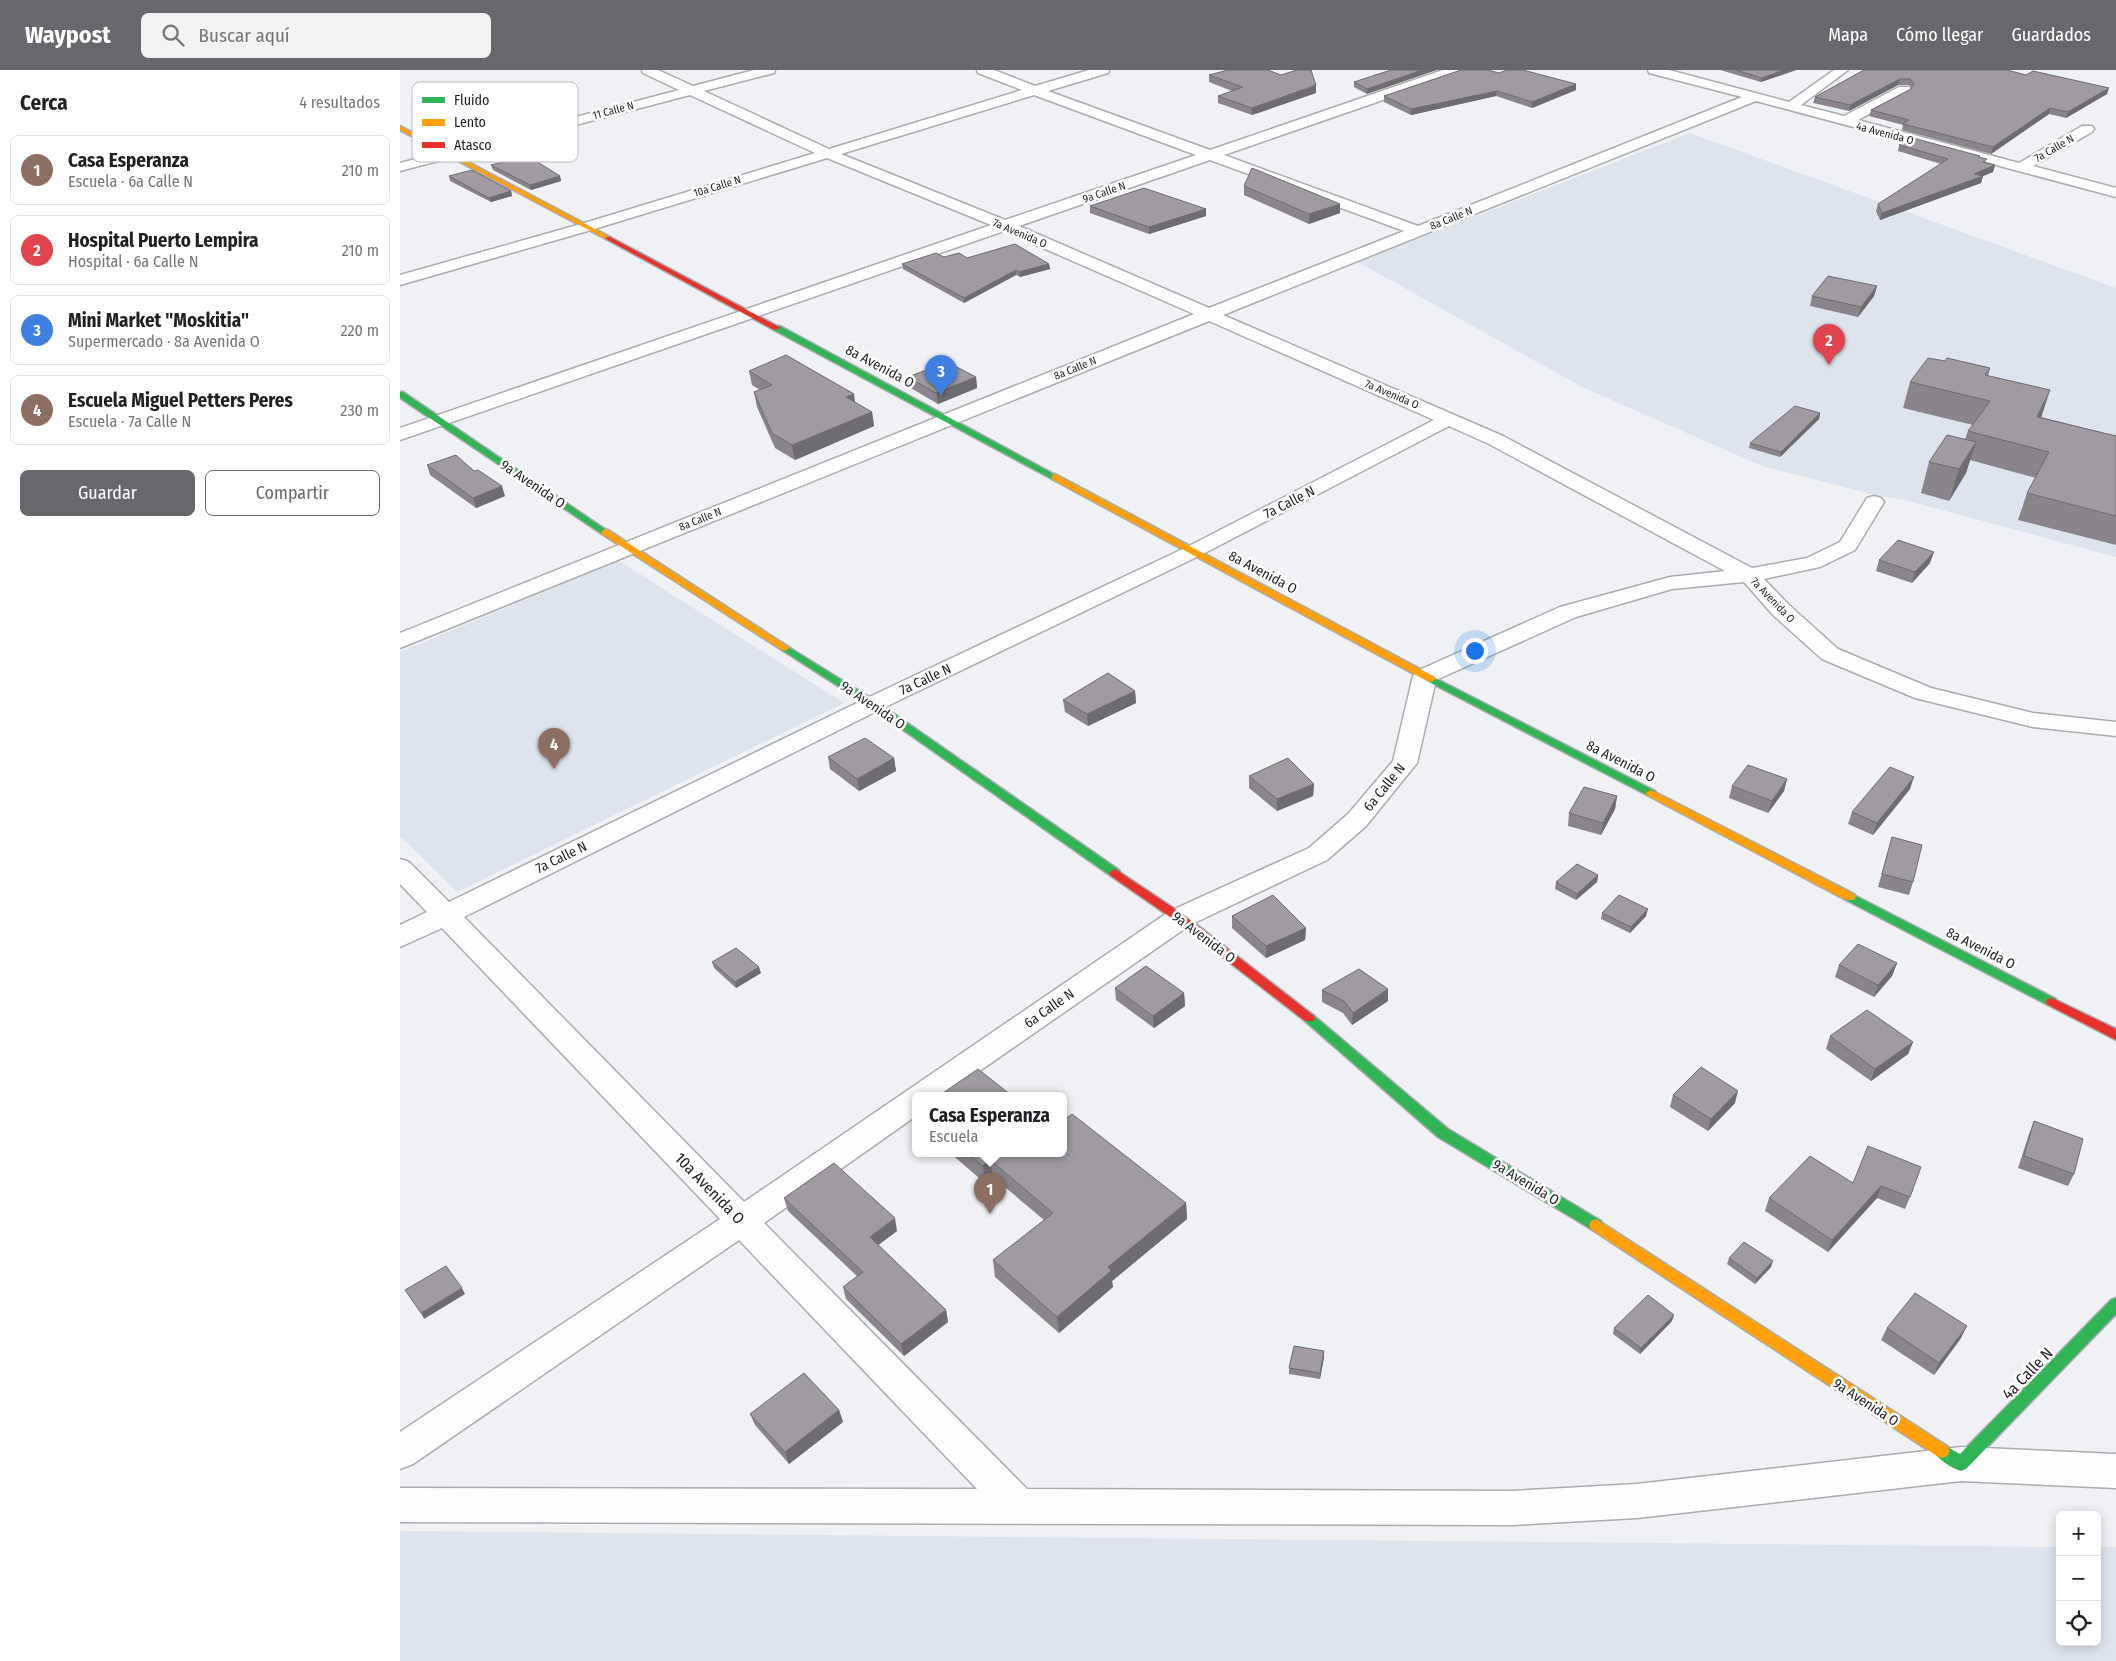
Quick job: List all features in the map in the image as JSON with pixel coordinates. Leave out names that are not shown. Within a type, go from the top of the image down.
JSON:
[{"type":"street","name":"7a Avenida O","points":[[648,70],[826,153],[1006,226],[1496,440],[1749,575],[1781,610],[1830,654],[1923,693],[2033,720],[2116,729]]},
{"type":"street","name":"11 Calle N","points":[[578,119],[769,70]]},
{"type":"street","points":[[983,70],[1418,231]]},
{"type":"street","name":"10a Calle N","points":[[400,280],[1103,70]]},
{"type":"street","name":"9a Calle N","points":[[752,314],[1456,70]]},
{"type":"street","name":"4a Avenida O","points":[[1654,70],[1752,98],[2116,193]]},
{"type":"street","points":[[1790,107],[1842,70]]},
{"type":"street","points":[[1844,122],[1904,90]]},
{"type":"street","name":"8a Calle N","points":[[400,641],[947,419],[1752,98]]},
{"type":"street","name":"8a Avenida O","points":[[400,128],[412,134]]},
{"type":"street","name":"7a Calle N","points":[[2020,168],[2087,129]]},
{"type":"street","name":"11 Calle N","points":[[400,167],[418,162]]},
{"type":"street","name":"8a Avenida O","points":[[466,162],[1425,676],[2116,1035]]},
{"type":"street","points":[[400,434],[752,314]]},
{"type":"street","name":"9a Avenida O","points":[[400,394],[629,548],[873,704],[1180,918],[1324,1030],[1443,1133],[1596,1225],[1961,1464]]},
{"type":"street","name":"7a Calle N","points":[[400,937],[873,704],[1194,551],[1449,419]]},
{"type":"street","points":[[1425,676],[1568,612],[1670,583],[1749,575],[1813,563],[1848,546],[1874,502]]},
{"type":"street","name":"6a Calle N","points":[[927,1092],[1180,918],[1318,854],[1356,820],[1405,763],[1425,676]]},
{"type":"street","name":"10a Avenida O","points":[[400,868],[1020,1508]]},
{"type":"street","points":[[400,1452],[742,1221],[912,1103]]},
{"type":"street","name":"4a Calle N","points":[[1961,1464],[2116,1304]]},
{"type":"street","points":[[400,1505],[1512,1508],[1637,1501],[1961,1464],[2116,1471]]},
{"type":"shaded area","points":[[1690,133],[2116,288],[2116,557],[1905,500],[1875,495],[1762,466],[1582,387],[1358,262]]},
{"type":"shaded area","points":[[619,561],[844,703],[457,892],[400,836],[400,652]]},
{"type":"shaded area","points":[[400,1531],[2056,1547],[2056,1646],[2101,1646],[2101,1547],[2116,1547],[2116,1661],[400,1661]]},
{"type":"building","points":[[1228,70],[1268,70],[1281,75],[1297,70],[1311,70],[1316,85],[1252,108],[1218,96],[1243,87],[1209,75]]},
{"type":"building","points":[[1391,70],[1422,70],[1367,89],[1354,82]]},
{"type":"building","points":[[1461,70],[1488,70],[1499,73],[1507,70],[1523,70],[1576,84],[1532,102],[1497,91],[1411,109],[1384,96]]},
{"type":"building","points":[[1736,70],[1784,70],[1762,78]]},
{"type":"building","points":[[1864,70],[2007,70],[2026,75],[2033,71],[2109,88],[2068,112],[2050,108],[1993,147],[1903,124],[1909,120],[1871,110],[1911,89],[1914,83],[1910,79],[1900,79],[1850,105],[1815,97]]},
{"type":"building","points":[[1913,138],[1980,156],[1978,157],[1987,159],[1983,162],[1995,165],[1974,174],[1983,176],[1882,213],[1878,204],[1948,159],[1899,145]]},
{"type":"building","points":[[503,162],[538,162],[560,176],[530,185],[491,165]]},
{"type":"building","points":[[1252,168],[1340,204],[1309,214],[1244,186]]},
{"type":"building","points":[[472,170],[511,191],[489,198],[449,176]]},
{"type":"building","points":[[1144,188],[1206,209],[1149,227],[1090,206]]},
{"type":"building","points":[[1015,244],[1049,264],[1019,272],[1016,270],[964,298],[902,264],[936,253],[944,257],[959,253],[967,258]]},
{"type":"building","points":[[1828,276],[1877,286],[1861,307],[1812,296]]},
{"type":"building","points":[[786,355],[854,394],[846,397],[872,412],[792,445],[772,433],[754,392],[772,385],[749,371]]},
{"type":"building","points":[[1928,358],[1945,361],[1947,358],[1990,368],[1985,375],[2050,390],[2037,417],[2116,436],[2116,516],[2027,493],[2049,452],[1968,431],[1990,401],[1910,382]]},
{"type":"building","points":[[947,362],[976,377],[936,393],[908,377]]},
{"type":"building","points":[[1795,406],[1820,413],[1781,452],[1750,443]]},
{"type":"building","points":[[1947,435],[1976,442],[1959,469],[1929,462]]},
{"type":"building","points":[[456,455],[474,471],[478,470],[502,486],[473,498],[427,465]]},
{"type":"building","points":[[1898,540],[1934,552],[1915,572],[1879,560]]},
{"type":"building","points":[[1108,673],[1135,691],[1087,714],[1063,700]]},
{"type":"building","points":[[865,738],[894,758],[857,779],[828,757]]},
{"type":"building","points":[[1288,758],[1314,784],[1277,799],[1249,776]]},
{"type":"building","points":[[1748,765],[1787,779],[1772,801],[1732,786]]},
{"type":"building","points":[[1890,767],[1914,777],[1877,823],[1852,812]]},
{"type":"building","points":[[1584,787],[1617,796],[1603,823],[1569,813]]},
{"type":"building","points":[[1892,837],[1922,845],[1913,882],[1882,874]]},
{"type":"building","points":[[1577,864],[1598,875],[1577,894],[1556,882]]},
{"type":"building","points":[[1273,895],[1306,928],[1266,946],[1232,916]]},
{"type":"building","points":[[1619,895],[1648,909],[1631,927],[1602,913]]},
{"type":"building","points":[[1858,944],[1897,963],[1878,985],[1839,965]]},
{"type":"building","points":[[736,948],[759,967],[735,982],[712,962]]},
{"type":"building","points":[[1146,966],[1184,993],[1153,1016],[1115,988]]},
{"type":"building","points":[[1359,969],[1388,989],[1353,1013],[1344,1001],[1322,990]]},
{"type":"building","points":[[1867,1010],[1913,1042],[1875,1069],[1830,1036]]},
{"type":"building","points":[[1701,1067],[1738,1091],[1711,1119],[1673,1095]]},
{"type":"building","points":[[978,1069],[1007,1092],[944,1092]]},
{"type":"building","points":[[1072,1114],[1186,1203],[1108,1267],[1111,1271],[1057,1317],[993,1260],[1053,1213],[990,1160],[983,1166],[972,1157],[1067,1157],[1067,1118]]},
{"type":"building","points":[[2034,1121],[2083,1139],[2074,1174],[2024,1156]]},
{"type":"building","points":[[1868,1146],[1921,1167],[1910,1197],[1881,1186],[1832,1240],[1769,1198],[1810,1156],[1853,1183]]},
{"type":"building","points":[[834,1163],[895,1218],[870,1237],[946,1310],[901,1344],[843,1287],[863,1272],[784,1198]]},
{"type":"building","points":[[1744,1242],[1773,1261],[1757,1278],[1729,1258]]},
{"type":"building","points":[[446,1266],[462,1288],[421,1313],[405,1290]]},
{"type":"building","points":[[1915,1293],[1967,1326],[1939,1363],[1887,1328]]},
{"type":"building","points":[[1648,1295],[1674,1315],[1641,1348],[1614,1328]]},
{"type":"building","points":[[1294,1346],[1324,1351],[1320,1373],[1289,1368]]},
{"type":"building","points":[[804,1373],[839,1410],[785,1452],[750,1414]]},
{"type":"traffic: fast","points":[[777,328],[1055,477]]},
{"type":"traffic: fast","points":[[400,394],[605,532]]},
{"type":"traffic: fast","points":[[785,648],[873,704],[1115,873]]},
{"type":"traffic: fast","points":[[1431,679],[1651,793]]},
{"type":"traffic: fast","points":[[1850,897],[2052,1002]]},
{"type":"traffic: fast","points":[[1309,1018],[1443,1133],[1596,1225]]},
{"type":"traffic: fast","points":[[1942,1451],[1961,1464],[2116,1304]]},
{"type":"traffic: slow","points":[[400,128],[412,134]]},
{"type":"traffic: slow","points":[[464,162],[608,238]]},
{"type":"traffic: slow","points":[[1055,477],[1431,679]]},
{"type":"traffic: slow","points":[[605,532],[785,648]]},
{"type":"traffic: slow","points":[[1651,793],[1850,897]]},
{"type":"traffic: slow","points":[[1596,1225],[1942,1451]]},
{"type":"traffic: jam","points":[[608,238],[777,328]]},
{"type":"traffic: jam","points":[[1115,873],[1180,918],[1309,1018]]},
{"type":"traffic: jam","points":[[2052,1002],[2116,1035]]},
{"type":"place","name":"Hospital Puerto Lempira","points":[[1829,365]]},
{"type":"place","name":"Mini Market \"Moskitia\"","points":[[941,396]]},
{"type":"place","name":"Escuela Miguel Petters Peres","points":[[554,769]]},
{"type":"place","name":"Casa Esperanza","points":[[990,1214]]}]
